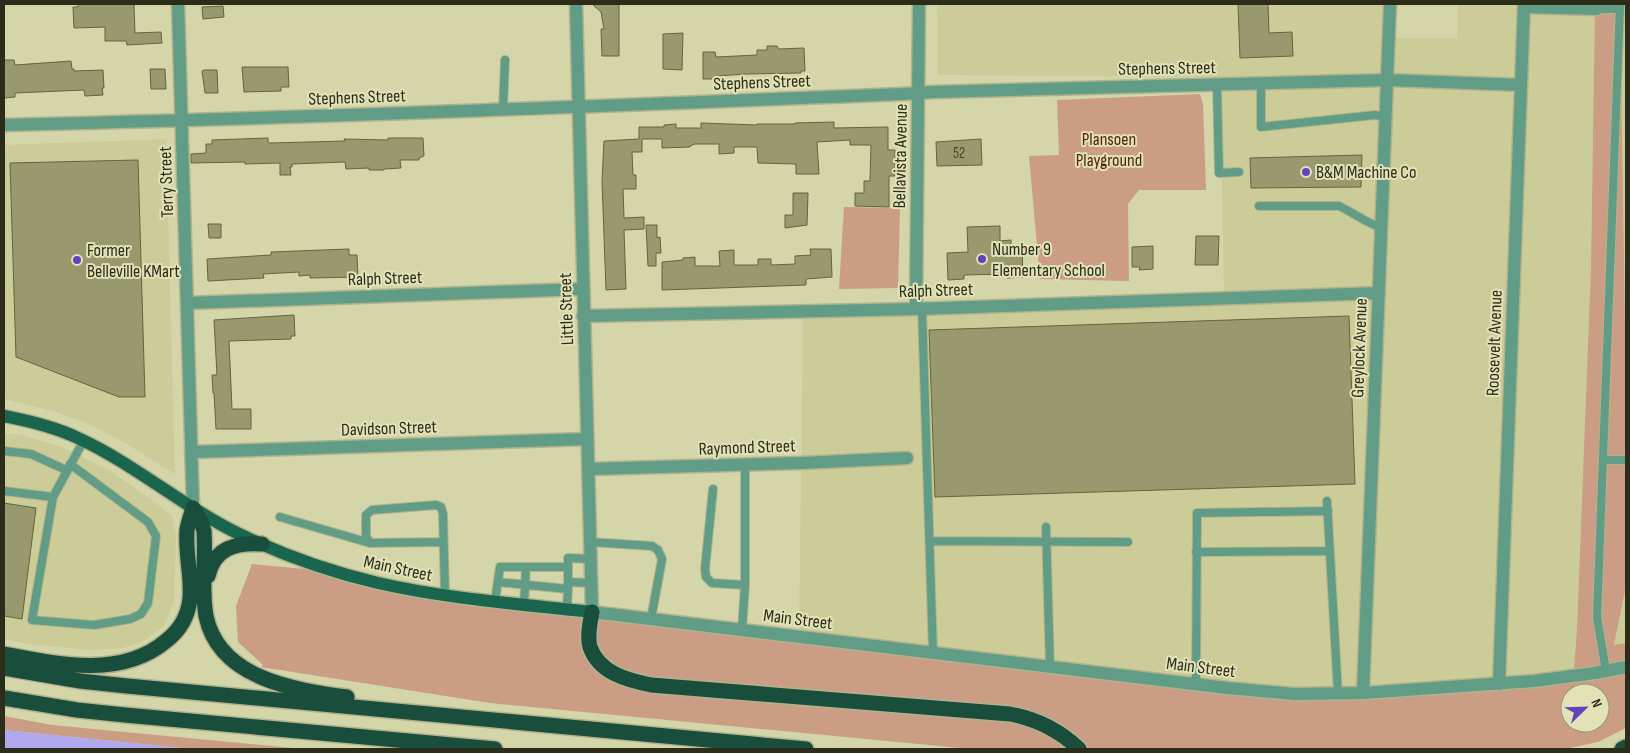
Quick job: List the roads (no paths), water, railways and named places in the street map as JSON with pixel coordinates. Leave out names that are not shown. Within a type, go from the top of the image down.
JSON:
[{"type":"highway","points":[[194,508],[204,531],[205,600],[207,617],[212,632],[221,647],[235,661],[249,671],[282,686],[325,694],[575,728]]},
{"type":"highway","points":[[4,654],[61,664],[100,665],[134,659],[162,645],[181,625],[187,613],[190,600],[187,530],[194,508]]},
{"type":"highway","points":[[205,600],[209,572],[214,560],[223,550],[234,545],[247,543],[262,544]]},
{"type":"highway","points":[[592,612],[589,640],[590,647],[597,659],[608,670],[636,682],[650,685],[1010,714],[1028,717],[1043,723],[1058,731],[1080,749]]},
{"type":"highway","points":[[4,668],[80,681],[127,686],[806,749]]},
{"type":"highway","points":[[4,698],[68,709],[124,715],[495,749]]},
{"type":"highway","points":[[1622,749],[1626,748]]},
{"type":"main road","name":"Main Street","points":[[4,416],[52,428],[84,440],[237,533],[297,558],[377,583],[445,595],[592,612]]},
{"type":"street","name":"Terry Street","points":[[178,4],[194,508]]},
{"type":"street","name":"Little Street","points":[[576,4],[592,612]]},
{"type":"street","name":"Bellavista Avenue","points":[[919,4],[919,309]]},
{"type":"street","name":"Greylock Avenue","points":[[1363,694],[1390,4]]},
{"type":"street","points":[[1524,5],[1597,9]]},
{"type":"street","name":"Roosevelt Avenue","points":[[1499,684],[1524,5]]},
{"type":"street","name":"Stephens Street","points":[[4,125],[503,110],[933,92],[1388,80],[1521,85]]},
{"type":"street","name":"Ralph Street","points":[[188,302],[582,289]]},
{"type":"street","name":"Ralph Street","points":[[583,316],[919,309],[1379,293]]},
{"type":"street","name":"Davidson Street","points":[[192,452],[587,439]]},
{"type":"street","name":"Raymond Street","points":[[588,469],[745,470],[907,458]]},
{"type":"street","name":"Main Street","points":[[592,612],[1294,694],[1363,694],[1499,684],[1566,677],[1626,666]]},
{"type":"lane","points":[[1597,9],[1620,7],[1597,617],[1606,671]]},
{"type":"lane","points":[[503,110],[505,60]]},
{"type":"lane","points":[[1262,84],[1261,126],[1376,115],[1386,117]]},
{"type":"lane","points":[[1217,85],[1219,173],[1239,172]]},
{"type":"lane","points":[[1260,206],[1340,206],[1368,224],[1382,228]]},
{"type":"lane","points":[[919,309],[930,541],[933,653]]},
{"type":"lane","points":[[4,451],[31,454],[68,467],[148,522],[156,536],[148,603],[140,614],[130,619],[94,625],[32,620],[53,497],[68,467],[84,440]]},
{"type":"lane","points":[[1603,460],[1626,460]]},
{"type":"lane","points":[[742,630],[745,585],[745,470]]},
{"type":"lane","points":[[713,489],[705,569],[706,577],[712,583],[745,585]]},
{"type":"lane","points":[[4,491],[53,497]]},
{"type":"lane","points":[[1327,501],[1338,694]]},
{"type":"lane","points":[[370,543],[366,536],[366,514],[372,510],[436,505],[441,507],[443,514],[445,595]]},
{"type":"lane","points":[[1196,684],[1197,513],[1328,512]]},
{"type":"lane","points":[[280,517],[370,543],[443,542]]},
{"type":"lane","points":[[1046,526],[1050,667]]},
{"type":"lane","points":[[930,541],[1128,542]]},
{"type":"lane","points":[[590,542],[652,546],[658,550],[662,559],[651,619]]},
{"type":"lane","points":[[1196,552],[1330,551]]},
{"type":"lane","points":[[567,609],[568,558],[590,559]]},
{"type":"lane","points":[[495,601],[500,567],[568,568]]},
{"type":"lane","points":[[524,604],[526,567]]},
{"type":"lane","points":[[498,582],[568,586],[591,583]]},
{"type":"place","name":"B&M Machine Co","points":[[1306,172]]},
{"type":"place","name":"Number 9 Elementary School","points":[[982,259]]},
{"type":"place","name":"Former Belleville KMart","points":[[77,260]]},
{"type":"park label","name":"Plansoen Playground","points":[[1109,149]]}]
